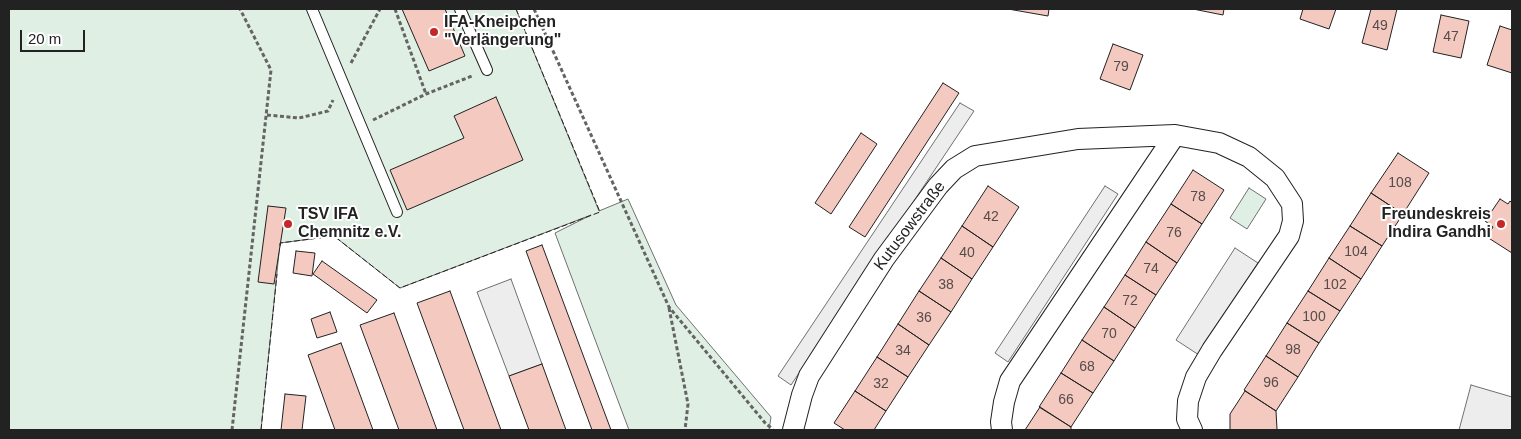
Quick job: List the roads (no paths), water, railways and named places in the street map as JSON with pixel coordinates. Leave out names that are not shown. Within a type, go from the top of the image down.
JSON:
[{"type":"street","name":"Kutusowstraße","points":[[793,430],[809,376],[884,259],[938,186],[954,169],[975,156],[1078,139],[1175,136],[1219,143],[1249,157],[1275,178],[1292,204],[1293,220],[1289,236],[1212,350],[1196,377],[1188,401],[1187,419],[1192,430]]},
{"type":"street","points":[[1002,430],[1001,422],[1004,402],[1010,381],[1175,136]]},
{"type":"lane","points":[[312,9],[397,212]]},
{"type":"lane","points":[[460,9],[487,70]]},
{"type":"place","name":"IFA-Kneipchen \"Verlängerung\"","points":[[434,32]]},
{"type":"place","name":"TSV IFA Chemnitz e.V.","points":[[288,224]]},
{"type":"place","name":"Freundeskreis Indira Gandhi","points":[[1501,224]]}]
